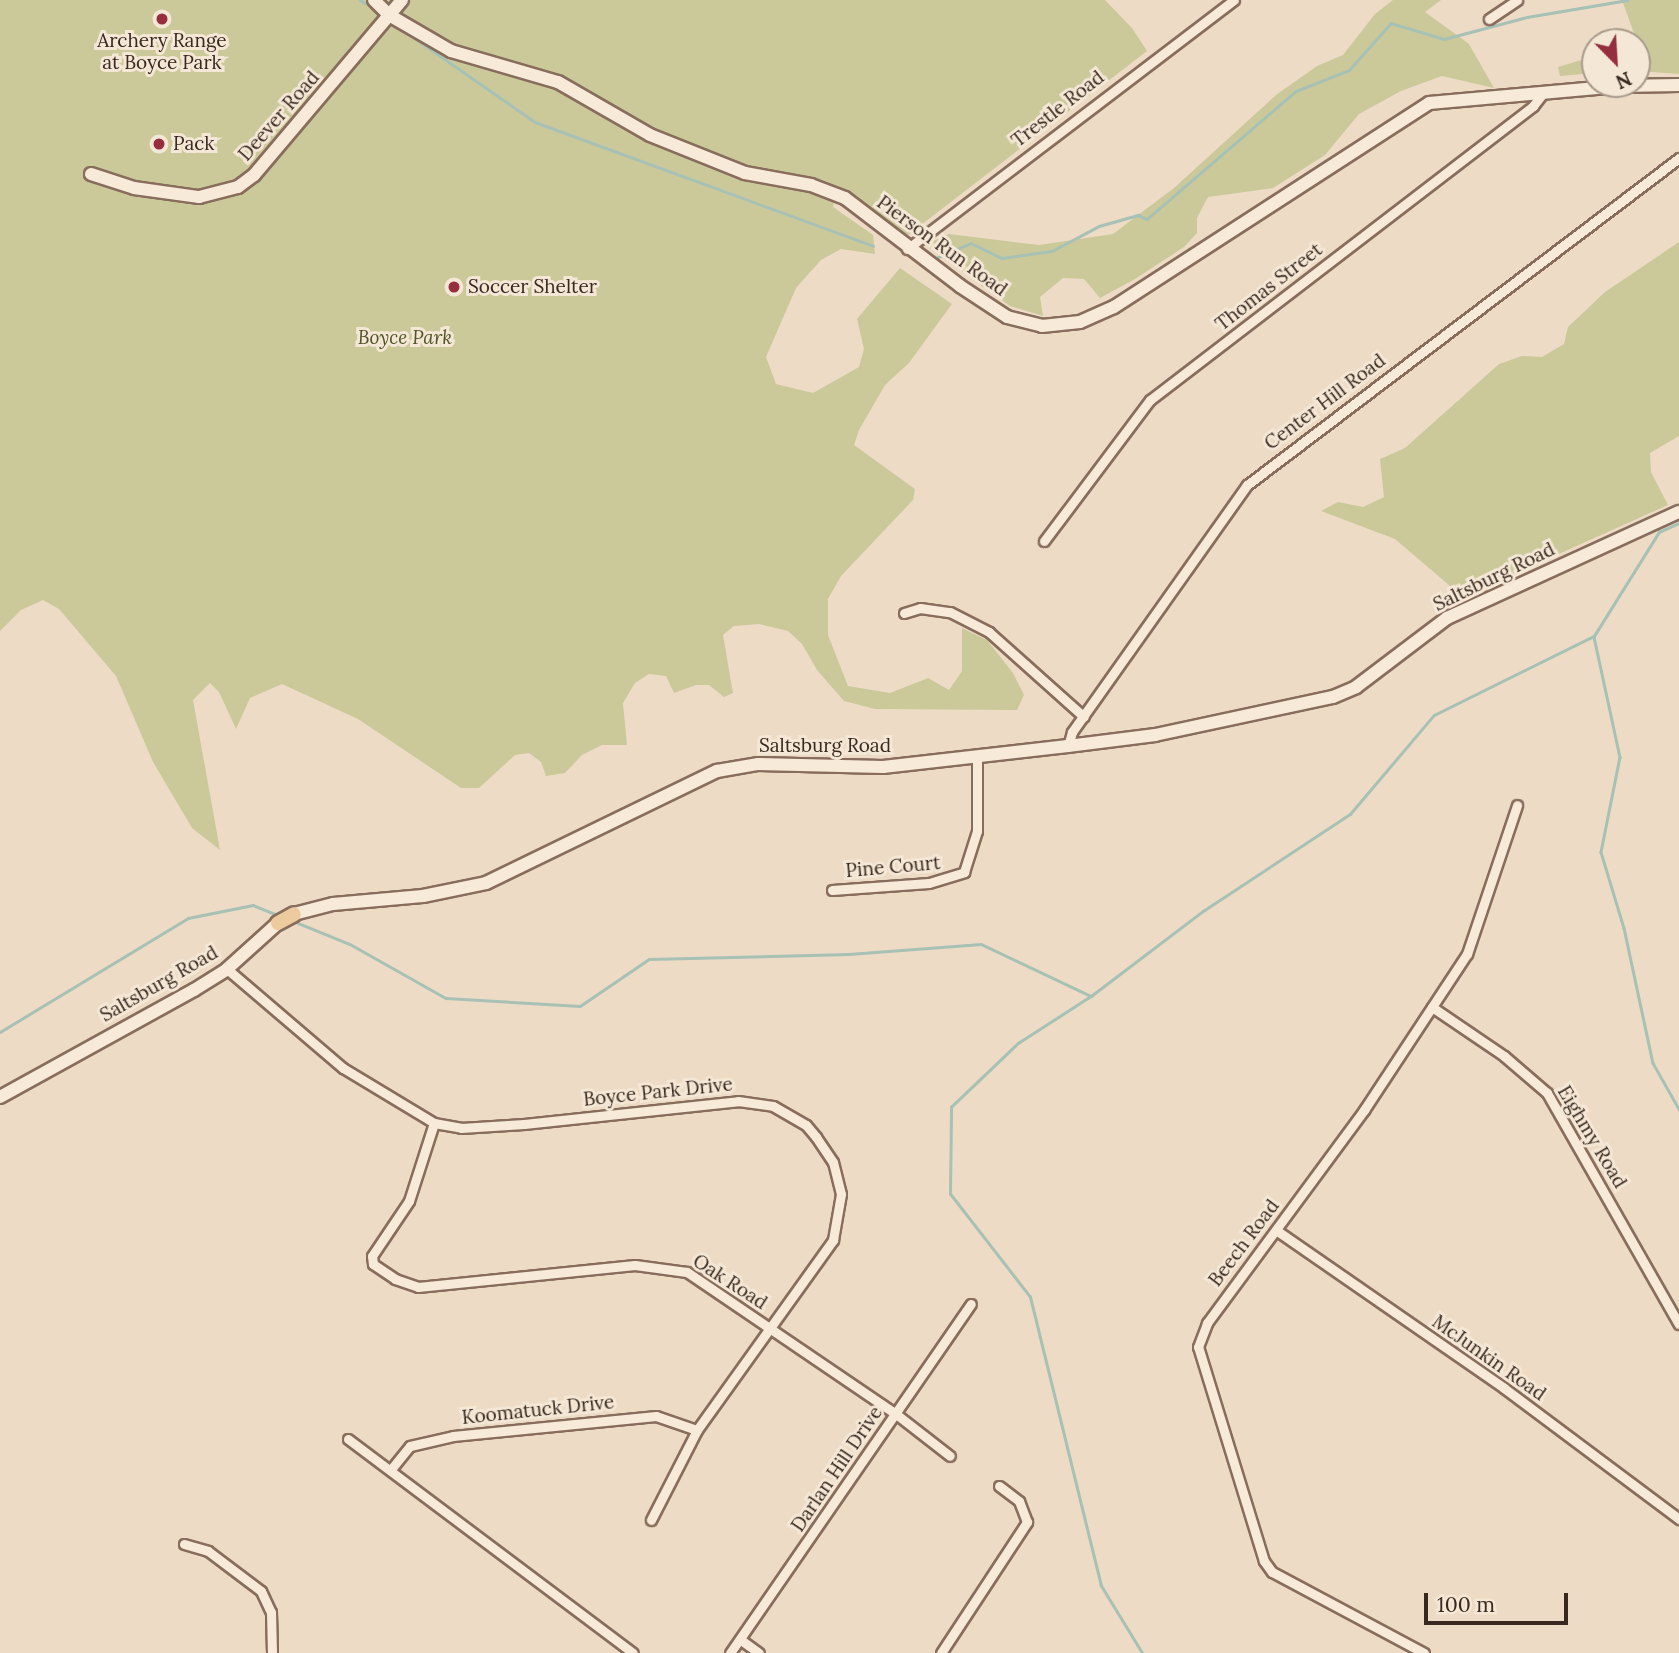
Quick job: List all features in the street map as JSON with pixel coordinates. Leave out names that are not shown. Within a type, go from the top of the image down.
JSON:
[{"type":"main road","name":"Saltsburg Road","points":[[278,923],[294,915]]},
{"type":"street","name":"Pierson Run Road","points":[[374,0],[389,15],[451,51],[558,82],[603,112],[674,145],[745,173],[837,194],[907,249],[1007,317],[1042,326],[1080,322],[1114,307],[1429,103],[1545,91],[1679,85]]},
{"type":"street","name":"Deever Road","points":[[91,174],[134,188],[199,197],[238,187],[254,175],[402,0]]},
{"type":"street","name":"Trestle Road","points":[[907,249],[1234,0]]},
{"type":"street","points":[[1489,19],[1517,0]]},
{"type":"street","name":"Thomas Street","points":[[1044,541],[1150,400],[1533,106],[1545,91]]},
{"type":"street","name":"Center Hill Road","points":[[1068,746],[1084,717],[1228,509],[1257,476],[1679,158]]},
{"type":"street","name":"Saltsburg Road","points":[[294,915],[333,904],[423,896],[486,884],[717,771],[758,764],[883,767],[1068,746],[1155,735],[1332,697],[1356,687],[1447,618],[1679,512]]},
{"type":"street","points":[[904,613],[934,609],[989,632],[1084,717]]},
{"type":"street","name":"Pine Court","points":[[832,890],[929,883],[964,872],[977,831],[977,756]]},
{"type":"street","name":"Beech Road","points":[[1424,1653],[1408,1649],[1272,1572],[1264,1561],[1198,1347],[1207,1323],[1364,1110],[1475,940],[1517,805]]},
{"type":"street","name":"Saltsburg Road","points":[[0,1097],[227,969],[278,923]]},
{"type":"street","name":"Boyce Park Drive","points":[[227,969],[343,1068],[435,1123],[461,1128],[524,1124],[738,1101],[773,1106],[806,1125],[833,1161],[841,1194],[833,1240],[697,1430],[651,1520]]},
{"type":"street","name":"Eighmy Road","points":[[1432,1007],[1504,1056],[1547,1093],[1679,1324]]},
{"type":"street","name":"Oak Road","points":[[435,1123],[409,1201],[372,1256],[373,1264],[405,1285],[418,1287],[599,1268],[667,1266],[717,1289],[769,1329],[896,1414],[950,1456]]},
{"type":"street","name":"McJunkin Road","points":[[1276,1230],[1504,1388],[1679,1519]]},
{"type":"street","name":"Darlan Hill Drive","points":[[730,1653],[971,1304]]},
{"type":"street","name":"Koomatuck Drive","points":[[392,1468],[410,1446],[453,1436],[656,1416],[697,1430]]},
{"type":"street","points":[[348,1439],[392,1468],[634,1653]]},
{"type":"street","points":[[941,1653],[1027,1522],[1019,1501],[999,1486]]},
{"type":"street","points":[[184,1544],[228,1563],[261,1591],[271,1612],[272,1653]]},
{"type":"street","points":[[741,1640],[759,1653]]},
{"type":"green space","name":"Boyce Park","points":[[0,0],[1105,0],[1132,28],[1147,51],[908,235],[900,233],[856,195],[837,189],[833,207],[873,235],[875,254],[841,249],[821,260],[796,288],[766,357],[776,384],[813,393],[859,367],[864,349],[857,319],[900,268],[952,304],[909,363],[885,385],[859,430],[854,445],[915,489],[913,500],[841,576],[828,599],[828,635],[848,686],[890,693],[928,678],[949,690],[962,671],[962,628],[987,640],[1013,673],[1024,695],[1017,710],[875,709],[844,701],[817,670],[802,644],[788,631],[759,624],[734,626],[723,635],[733,693],[724,697],[709,685],[696,685],[674,693],[666,676],[649,674],[635,683],[623,703],[627,745],[602,745],[582,755],[565,773],[546,776],[541,762],[529,753],[515,755],[479,788],[461,788],[358,719],[282,684],[250,698],[236,729],[219,692],[210,683],[193,700],[220,850],[192,828],[153,762],[116,676],[59,609],[43,600],[21,610],[0,631]]},
{"type":"green space","points":[[1393,0],[1441,0],[1425,12],[1469,44],[1494,88],[1442,76],[1401,91],[1359,114],[1325,155],[1273,188],[1208,197],[1197,218],[1197,233],[1184,247],[1135,279],[1100,298],[1084,279],[1063,278],[1040,297],[1043,316],[1010,306],[925,245],[949,234],[1039,245],[1113,234],[1174,188],[1276,95],[1317,66],[1343,55],[1375,14]]},
{"type":"green space","points":[[1622,0],[1679,0],[1679,74],[1651,72],[1651,28],[1632,28]]},
{"type":"green space","points":[[1581,60],[1581,74],[1560,76],[1558,67]]},
{"type":"green space","points":[[1679,242],[1679,436],[1650,453],[1651,472],[1668,505],[1463,597],[1395,539],[1321,511],[1338,502],[1363,507],[1384,497],[1380,459],[1405,448],[1499,364],[1522,356],[1542,357],[1564,344],[1568,327],[1605,292]]},
{"type":"waterway","points":[[360,0],[365,3]]},
{"type":"waterway","points":[[936,258],[971,243],[1002,258],[1052,251],[1099,226],[1138,215],[1147,219],[1296,91],[1349,70],[1391,23],[1444,39],[1527,17],[1628,0]]},
{"type":"waterway","points":[[406,32],[535,122],[873,246]]},
{"type":"waterway","points":[[1142,1653],[1101,1586],[1030,1297],[950,1194],[951,1107],[1018,1043],[1091,996],[1203,911],[1350,814],[1434,715],[1594,636],[1659,532],[1679,523]]},
{"type":"waterway","points":[[1594,637],[1620,757],[1601,852],[1624,928],[1653,1063],[1679,1109]]},
{"type":"waterway","points":[[0,1032],[188,918],[253,905],[280,916]]},
{"type":"waterway","points":[[293,921],[350,944],[446,998],[580,1006],[649,959],[849,954],[981,944],[1091,996]]},
{"type":"place","name":"Archery Range at Boyce Park","points":[[162,19]]},
{"type":"place","name":"Pack","points":[[159,144]]},
{"type":"place","name":"Soccer Shelter","points":[[454,287]]}]
